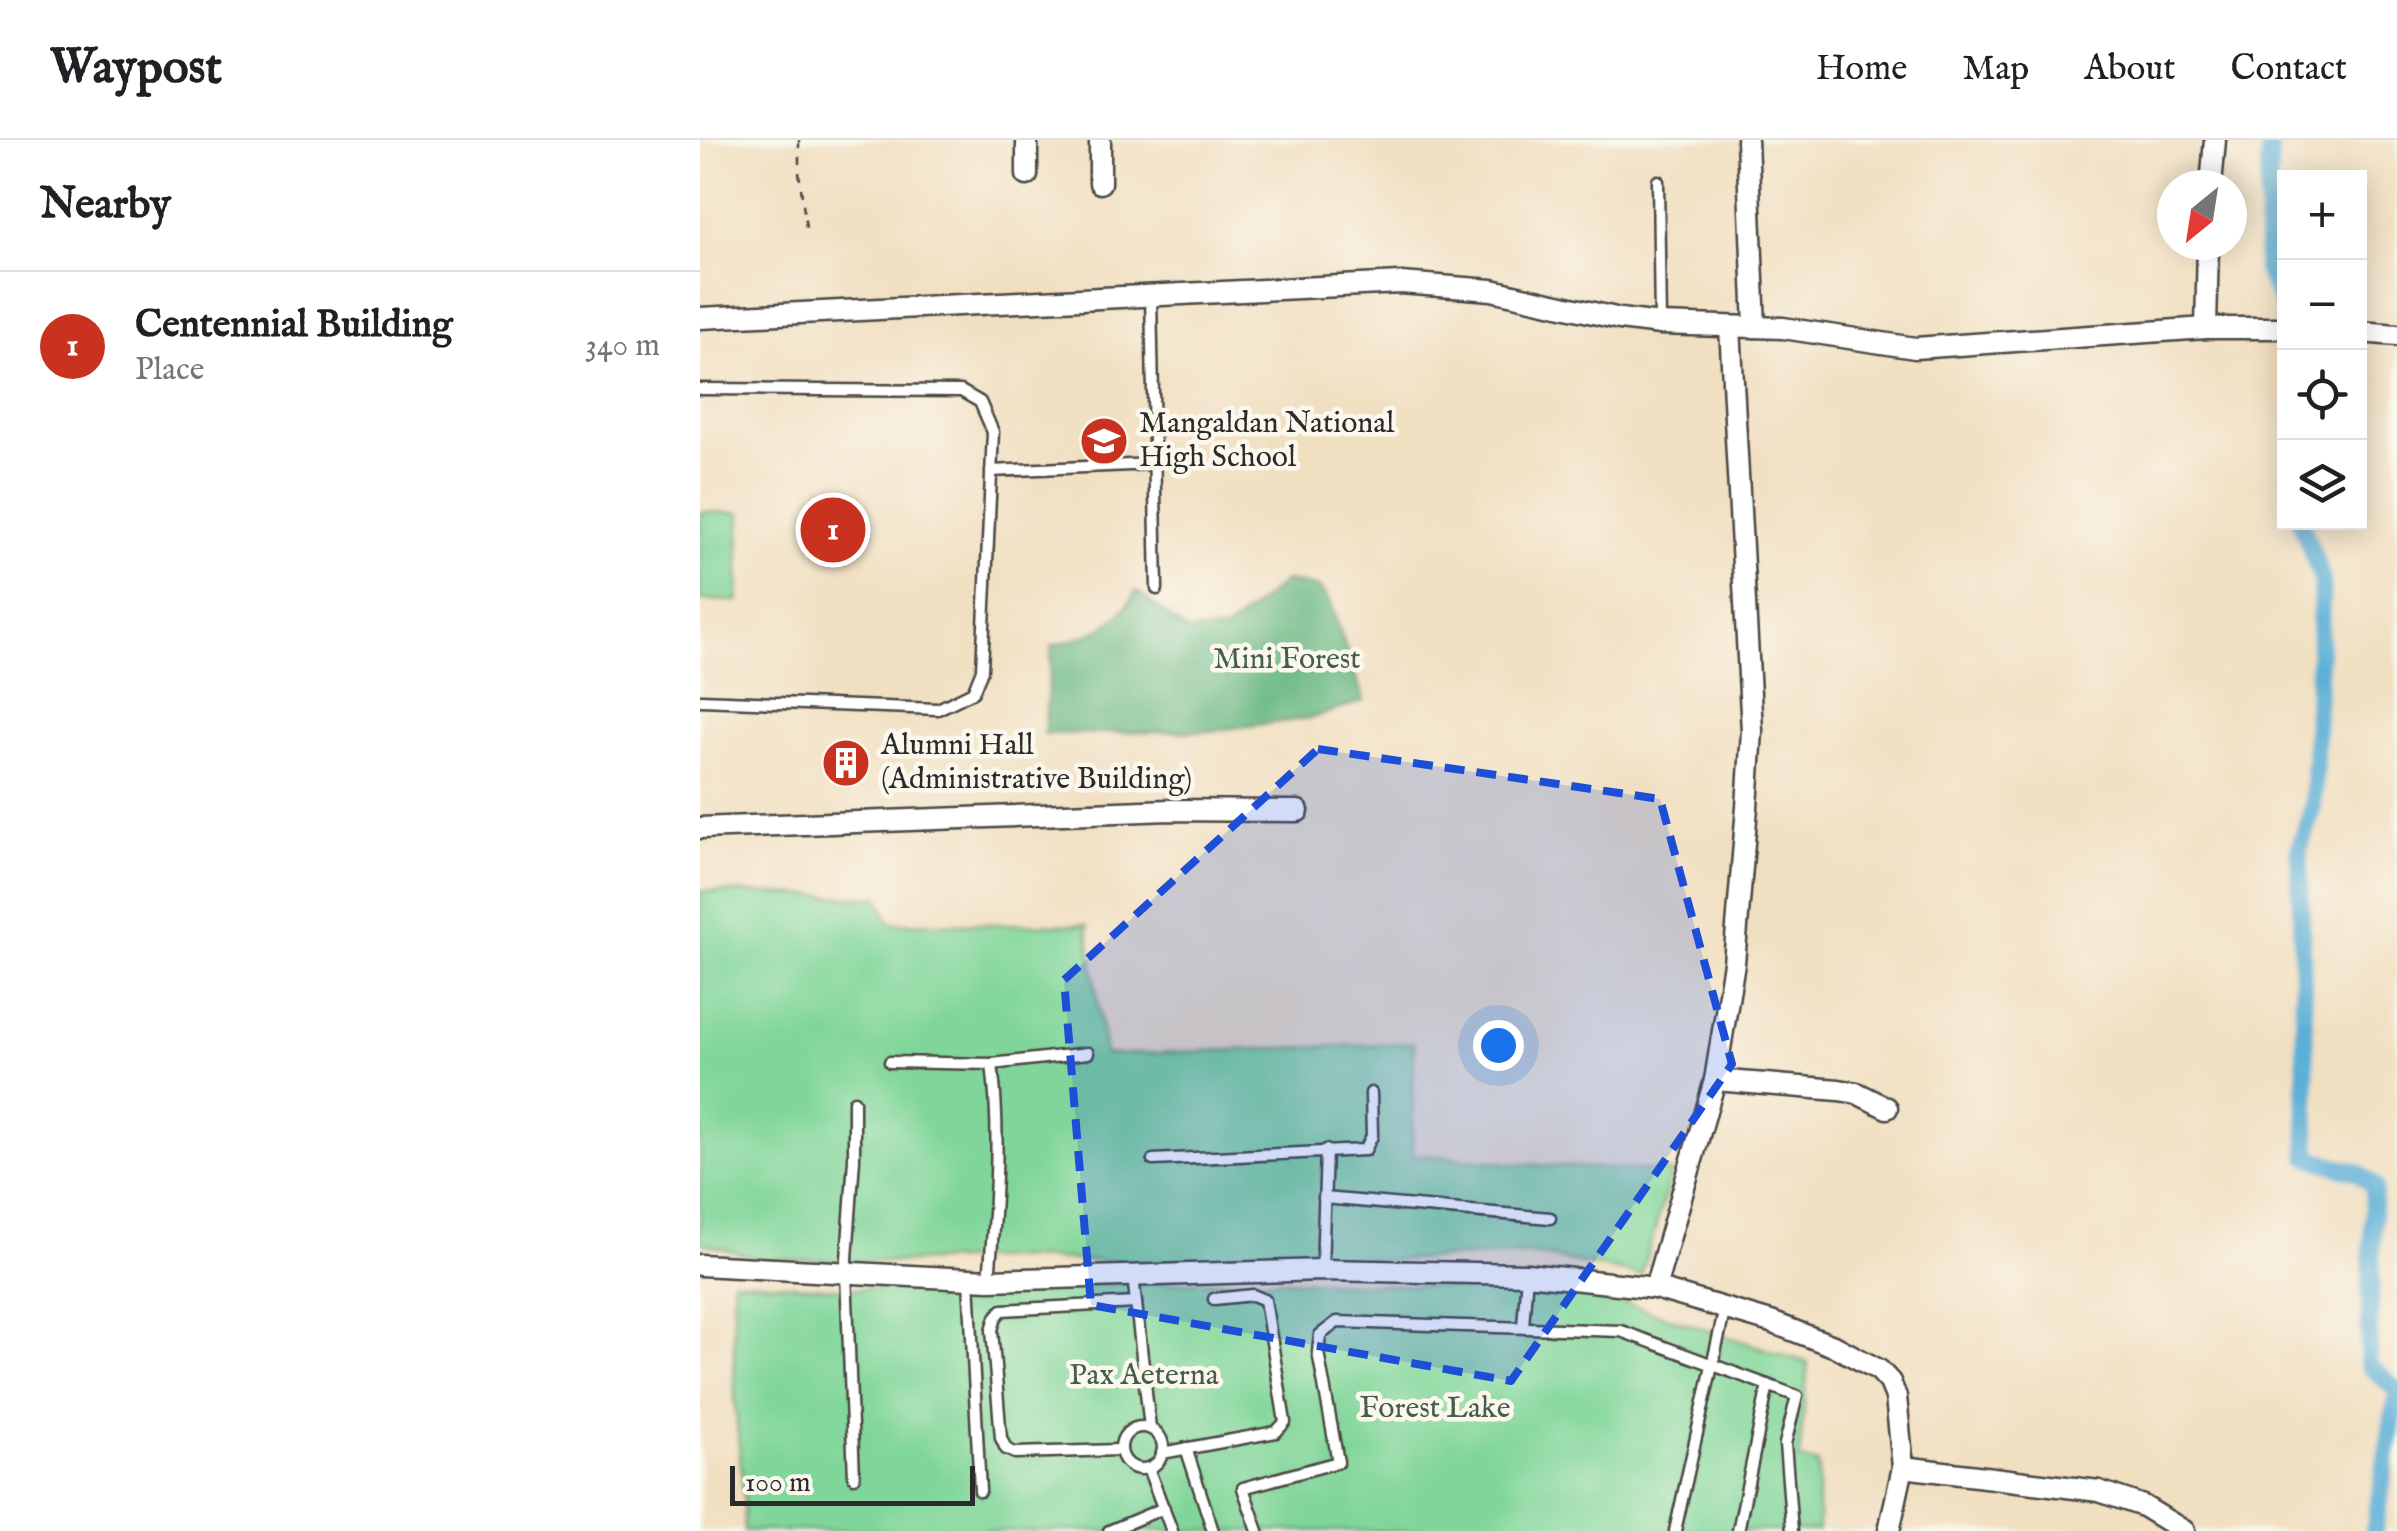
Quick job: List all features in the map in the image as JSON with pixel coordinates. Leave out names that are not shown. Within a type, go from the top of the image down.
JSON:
[{"type":"street","points":[[1027,140],[1027,175]]},
{"type":"street","points":[[1100,140],[1100,183]]},
{"type":"street","points":[[1747,140],[1755,327]]},
{"type":"street","points":[[2213,170],[2216,140]]},
{"type":"street","points":[[2206,328],[2208,260]]},
{"type":"street","points":[[700,318],[1401,283],[1492,290],[1620,319],[1832,334],[1915,348],[2206,328],[2277,328]]},
{"type":"street","points":[[1656,1288],[1716,1080],[1734,962],[1752,731],[1730,326]]},
{"type":"street","points":[[2367,333],[2397,335]]},
{"type":"street","points":[[700,828],[1170,810],[1298,811]]},
{"type":"street","points":[[1716,1080],[1838,1090],[1886,1108]]},
{"type":"street","points":[[700,1265],[979,1279],[1322,1270],[1527,1274],[1656,1288],[1836,1347],[1879,1370],[1896,1397],[1903,1467],[1888,1531]]},
{"type":"street","points":[[1903,1467],[2099,1490],[2142,1506],[2184,1531]]},
{"type":"lane","points":[[1658,181],[1660,324]]},
{"type":"lane","points":[[1152,295],[1157,590]]},
{"type":"lane","points":[[700,389],[960,391],[980,402],[993,432],[982,670],[972,692],[938,709],[700,700]]},
{"type":"lane","points":[[992,471],[1154,464]]},
{"type":"lane","points":[[890,1062],[992,1064],[1088,1053]]},
{"type":"lane","points":[[980,1491],[979,1279],[996,1202],[996,1084],[992,1064]]},
{"type":"lane","points":[[1153,1160],[1365,1150],[1372,1136],[1371,1093]]},
{"type":"lane","points":[[854,1101],[846,1273],[854,1477]]},
{"type":"lane","points":[[1322,1270],[1326,1150]]},
{"type":"lane","points":[[1324,1198],[1550,1218]]},
{"type":"lane","points":[[1523,1326],[1527,1274]]},
{"type":"lane","points":[[1133,1276],[1150,1428],[1161,1438],[1162,1453],[1148,1468],[1127,1463],[1121,1443],[1129,1431],[1150,1428]]},
{"type":"lane","points":[[1162,1453],[1276,1432],[1286,1422],[1265,1300],[1253,1296],[1214,1299]]},
{"type":"lane","points":[[1120,1450],[1016,1453],[1006,1448],[1001,1438],[992,1330],[1002,1310],[1136,1302]]},
{"type":"lane","points":[[1675,1531],[1725,1308]]},
{"type":"lane","points":[[1258,1531],[1244,1488],[1338,1462],[1318,1352],[1320,1335],[1337,1322],[1620,1331],[1797,1396],[1785,1444],[1792,1531]]},
{"type":"lane","points":[[1738,1531],[1768,1385]]},
{"type":"lane","points":[[1186,1448],[1213,1531]]},
{"type":"lane","points":[[1148,1468],[1172,1531]]},
{"type":"lane","points":[[1109,1531],[1164,1508]]},
{"type":"path","points":[[799,140],[798,172],[806,228]]},
{"type":"highlighted area","points":[[1318,749],[1660,799],[1732,1064],[1511,1381],[1091,1305],[1064,980]]},
{"type":"green space","points":[[700,512],[740,513],[738,601],[700,600]]},
{"type":"green space","name":"Mini Forest","points":[[1285,581],[1320,588],[1331,605],[1364,701],[1311,718],[1210,731],[1044,734],[1052,646],[1111,622],[1136,591],[1187,631],[1225,631]]},
{"type":"green space","points":[[700,891],[878,898],[890,923],[1087,925],[1105,1055],[1414,1043],[1412,1154],[1672,1172],[1641,1275],[1532,1254],[1399,1260],[1151,1263],[1023,1258],[902,1262],[760,1259],[700,1242]]},
{"type":"green space","points":[[733,1280],[849,1289],[1278,1280],[1594,1293],[1808,1363],[1799,1459],[1818,1464],[1818,1531],[744,1531],[735,1403]]},
{"type":"waterway","points":[[2270,140],[2266,269],[2277,293]]},
{"type":"waterway","points":[[2304,530],[2322,579],[2313,807],[2299,849],[2308,1157],[2359,1173],[2374,1186],[2368,1365],[2397,1390]]},
{"type":"waterway","points":[[2374,1531],[2397,1394]]},
{"type":"place","name":"Mangaldan National High School","points":[[1104,441]]},
{"type":"place","name":"Centennial Building","points":[[833,530]]},
{"type":"place","name":"Alumni Hall (Administrative Building)","points":[[846,763]]},
{"type":"park label","name":"Pax Aeterna","points":[[1144,1376]]},
{"type":"park label","name":"Forest Lake","points":[[1435,1409]]}]
